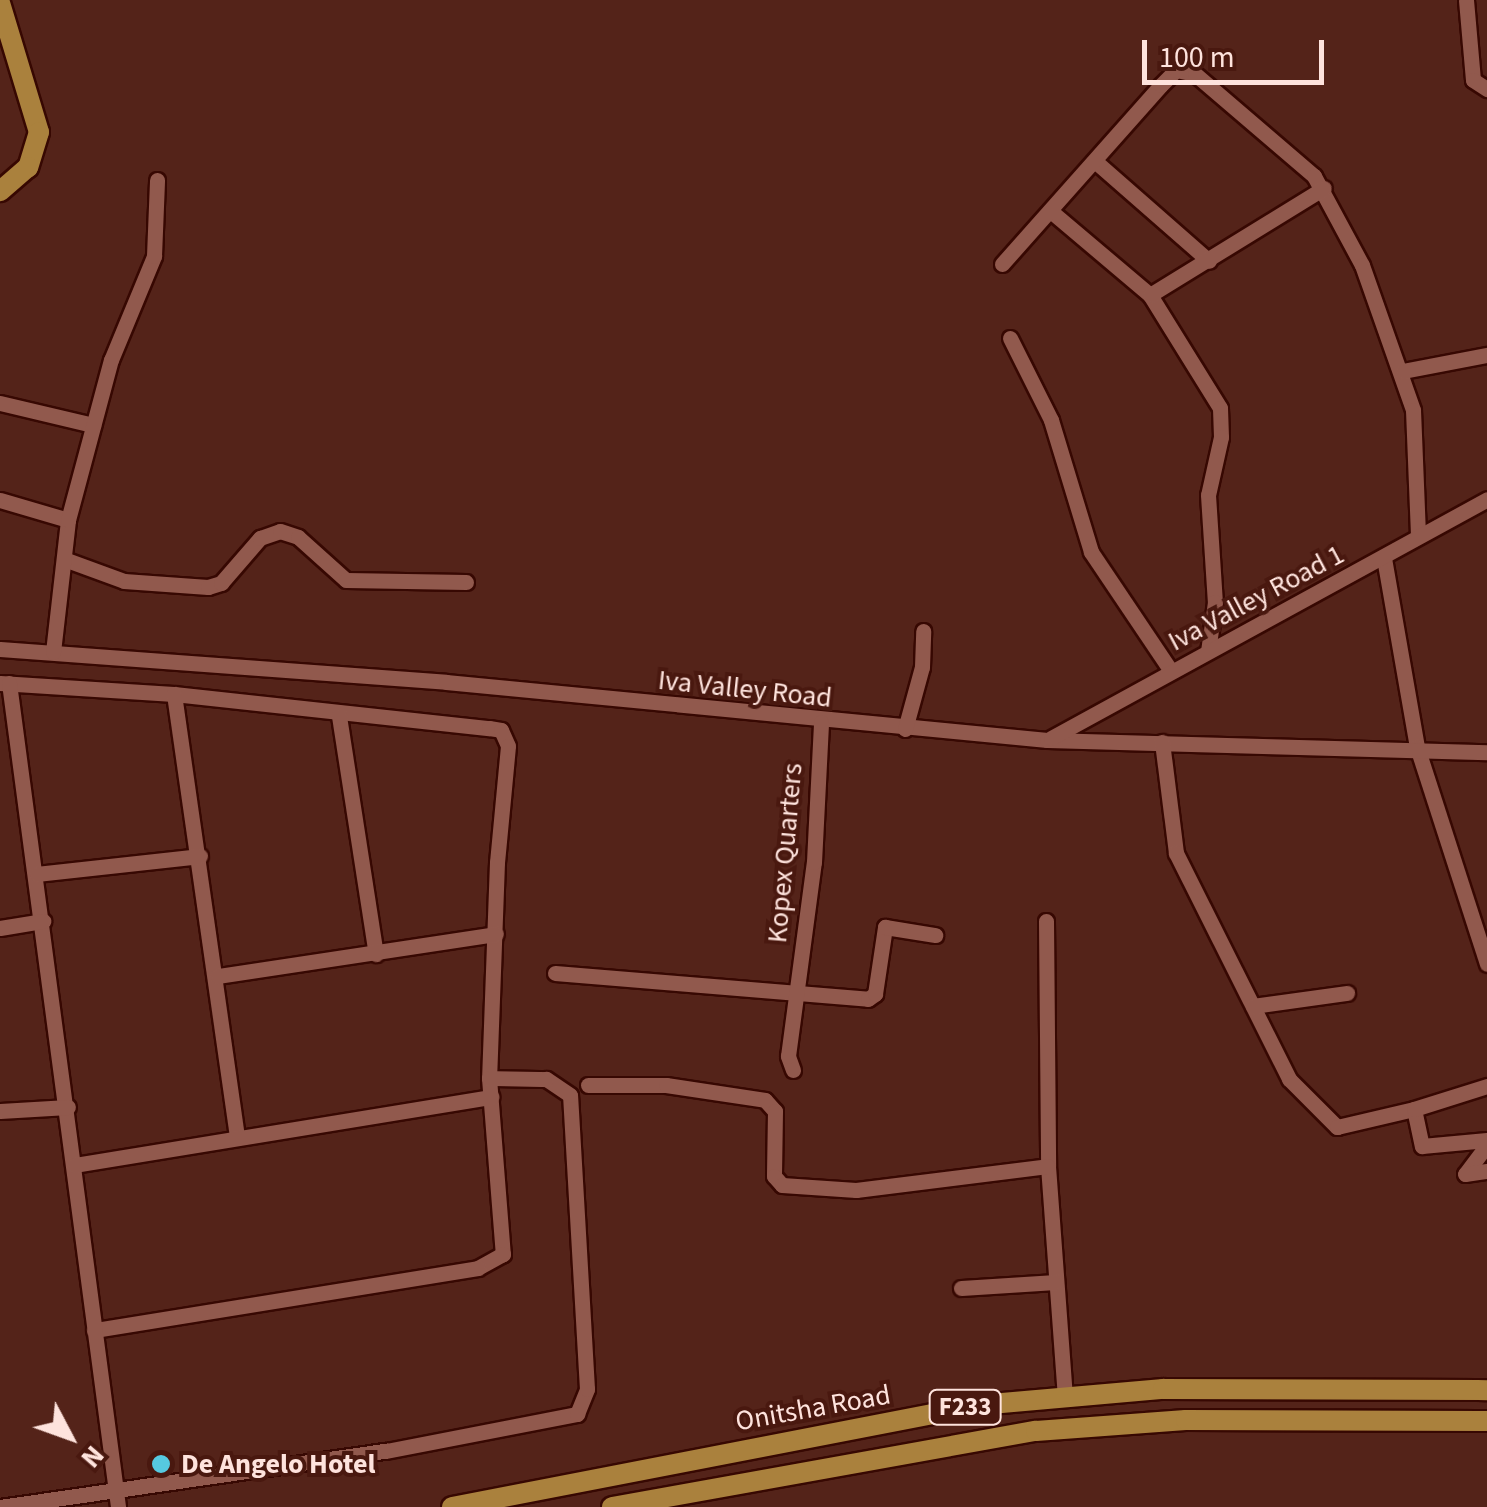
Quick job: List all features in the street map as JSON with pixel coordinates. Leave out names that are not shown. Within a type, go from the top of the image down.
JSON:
[{"type":"main road","points":[[0,3],[40,132],[28,168],[0,192]]},
{"type":"main road","name":"Onitsha Road","points":[[452,1507],[644,1466],[980,1405],[1164,1389],[1487,1390]]},
{"type":"main road","name":"Onitsha Road","points":[[612,1507],[1036,1431],[1186,1420],[1487,1422]]},
{"type":"street","points":[[1466,0],[1474,80],[1487,90]]},
{"type":"street","points":[[1002,264],[1052,213],[1161,85],[1186,70],[1324,188],[1403,371],[1420,472],[1418,536]]},
{"type":"street","points":[[1096,162],[1209,261]]},
{"type":"street","points":[[53,652],[68,520],[111,360],[154,256],[157,180]]},
{"type":"street","points":[[1150,296],[1324,188]]},
{"type":"street","points":[[1052,213],[1150,296],[1220,408],[1222,437],[1208,494],[1215,602],[1208,651]]},
{"type":"street","points":[[1010,338],[1051,420],[1091,552],[1172,671]]},
{"type":"street","points":[[1403,371],[1487,354]]},
{"type":"street","points":[[0,404],[94,425]]},
{"type":"street","name":"Iva Valley Road 1","points":[[1048,740],[1487,499]]},
{"type":"street","points":[[0,500],[68,520]]},
{"type":"street","points":[[64,558],[124,581],[208,587],[221,583],[260,538],[280,532],[298,536],[346,580],[466,582]]},
{"type":"street","points":[[1384,558],[1417,747],[1487,964]]},
{"type":"street","points":[[905,729],[922,667],[923,631]]},
{"type":"street","name":"Iva Valley Road","points":[[0,650],[446,682],[821,722],[1048,740],[1417,747],[1487,752]]},
{"type":"street","points":[[94,1330],[494,1262],[503,1254],[505,1237],[490,1078],[505,734],[174,694],[4,683],[37,874],[68,1107],[94,1330],[116,1500]]},
{"type":"street","points":[[174,694],[218,976],[237,1138]]},
{"type":"street","points":[[339,716],[376,954]]},
{"type":"street","name":"Kopex Quarters","points":[[794,1070],[788,1056],[814,862],[821,722]]},
{"type":"street","points":[[1162,742],[1176,853],[1289,1079],[1338,1127],[1487,1086]]},
{"type":"street","points":[[37,874],[200,856]]},
{"type":"street","points":[[0,928],[43,921]]},
{"type":"street","points":[[1046,922],[1048,1166],[1065,1396]]},
{"type":"street","points":[[555,972],[797,989],[862,1000],[875,994],[885,927],[936,935]]},
{"type":"street","points":[[218,976],[496,934]]},
{"type":"street","points":[[1253,1006],[1347,993]]},
{"type":"street","points":[[0,1507],[116,1500],[577,1414],[587,1389],[570,1095],[546,1079],[490,1078]]},
{"type":"street","points":[[588,1084],[666,1085],[765,1100],[775,1111],[774,1176],[782,1186],[856,1190],[1048,1166]]},
{"type":"street","points":[[75,1165],[492,1097]]},
{"type":"street","points":[[0,1111],[68,1107]]},
{"type":"street","points":[[1414,1109],[1422,1146],[1487,1143]]},
{"type":"street","points":[[1487,1143],[1466,1174],[1487,1170]]},
{"type":"street","points":[[961,1288],[1056,1282]]},
{"type":"street","points":[[644,1466],[651,1503]]},
{"type":"place","name":"De Angelo Hotel","points":[[161,1464]]}]
